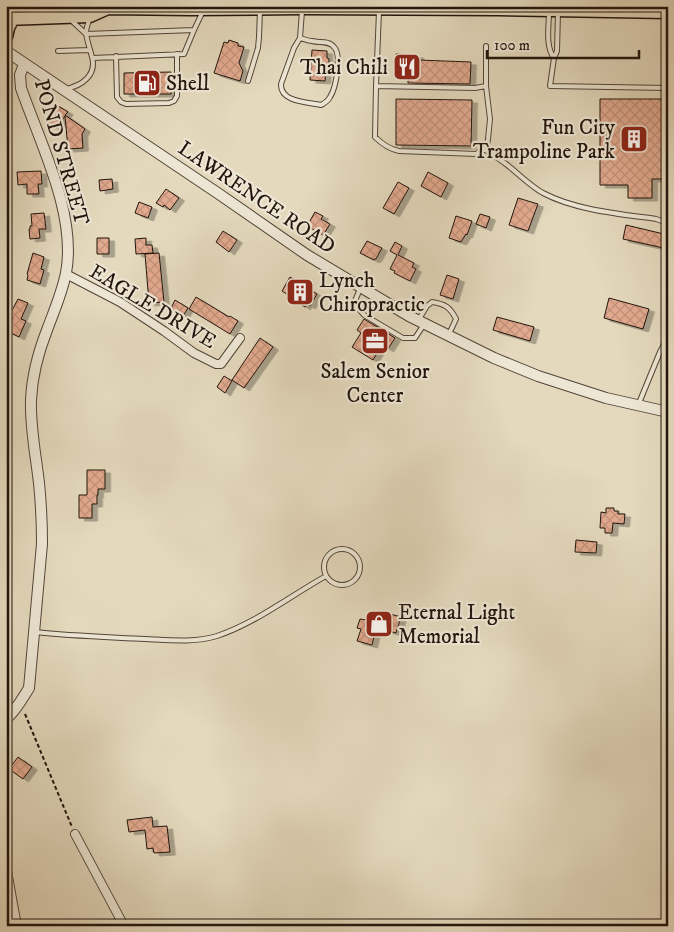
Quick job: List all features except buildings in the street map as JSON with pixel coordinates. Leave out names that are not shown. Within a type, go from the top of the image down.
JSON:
[{"type":"main road","points":[[6,37],[10,18],[66,16],[104,9],[399,7],[668,12]]},
{"type":"street","name":"LAWRENCE ROAD","points":[[6,51],[219,194],[307,256],[421,322],[494,358],[538,376],[606,398],[668,412]]},
{"type":"street","name":"POND STREET","points":[[6,718],[20,703],[29,688],[42,544],[39,484],[32,425],[33,378],[38,356],[62,290],[68,257],[66,224],[56,184],[21,88],[20,75],[24,64]]},
{"type":"street","name":"EAGLE DRIVE","points":[[66,274],[120,302],[194,353],[216,364],[220,364],[240,338]]},
{"type":"street","points":[[75,834],[124,926]]},
{"type":"street","points":[[6,871],[16,926]]},
{"type":"lane","points":[[668,6],[668,12]]},
{"type":"lane","points":[[92,58],[184,54],[194,30],[196,8]]},
{"type":"lane","points":[[248,81],[260,37],[260,8]]},
{"type":"lane","points":[[300,38],[312,42],[329,43],[334,46],[338,56],[334,87],[330,97],[321,105],[289,98],[281,89],[281,84],[294,48],[300,38],[302,8]]},
{"type":"lane","points":[[379,8],[375,137],[382,144],[399,151],[476,154],[484,149],[487,144],[490,119],[486,86],[486,46]]},
{"type":"lane","points":[[63,89],[78,85],[90,75],[93,68],[86,34],[88,23],[104,9]]},
{"type":"lane","points":[[546,9],[550,52],[554,58]]},
{"type":"lane","points":[[546,9],[557,51],[554,58],[550,86],[668,88]]},
{"type":"lane","points":[[66,16],[86,34],[120,35],[132,32],[155,34],[169,31],[194,30]]},
{"type":"lane","points":[[169,31],[169,36]]},
{"type":"lane","points":[[132,32],[132,38]]},
{"type":"lane","points":[[144,49],[144,56]]},
{"type":"lane","points":[[169,49],[170,54]]},
{"type":"lane","points":[[58,51],[90,50]]},
{"type":"lane","points":[[133,50],[133,56]]},
{"type":"lane","points":[[156,50],[156,55]]},
{"type":"lane","points":[[121,51],[121,56]]},
{"type":"lane","points":[[116,56],[117,98],[121,102],[126,104],[169,104],[177,96],[177,54]]},
{"type":"lane","points":[[376,86],[475,88],[486,86]]},
{"type":"lane","points":[[484,149],[543,193],[564,202],[656,219],[668,223]]},
{"type":"lane","points":[[361,288],[354,303],[364,314],[402,338],[415,338],[427,306],[432,302],[443,304],[452,311],[456,319],[448,336]]},
{"type":"lane","points":[[638,406],[668,337]]},
{"type":"lane","points":[[343,549],[358,558],[360,570],[358,576],[350,584],[344,586],[332,583],[326,576],[325,562],[332,552],[343,549]]},
{"type":"lane","points":[[34,632],[126,638],[205,639],[246,624],[326,576]]},
{"type":"path","points":[[20,703],[75,834]]},
{"type":"place","name":"Thai Chili","points":[[407,67]]},
{"type":"place","name":"Shell","points":[[147,83]]},
{"type":"place","name":"Fun City Trampoline Park","points":[[634,139]]},
{"type":"place","name":"Lynch Chiropractic","points":[[300,292]]},
{"type":"place","name":"Salem Senior Center","points":[[375,341]]},
{"type":"place","name":"Eternal Light Memorial","points":[[379,624]]}]
